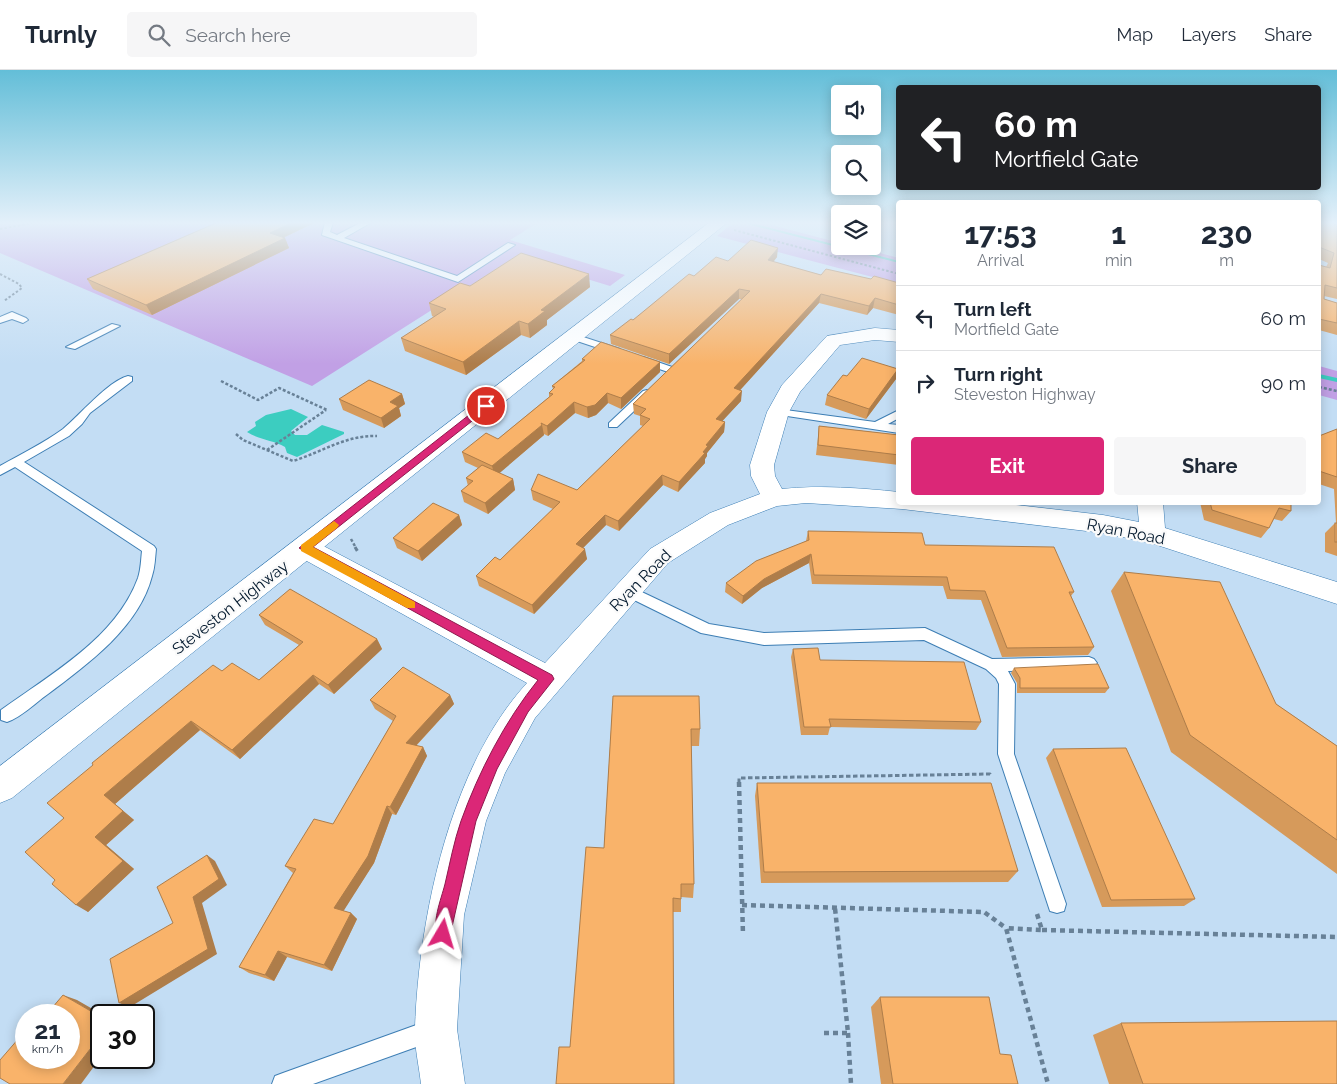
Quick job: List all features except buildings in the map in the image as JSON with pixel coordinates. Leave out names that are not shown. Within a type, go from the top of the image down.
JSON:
[{"type":"street","name":"Steveston Highway","points":[[0,787],[574,337],[670,269]]},
{"type":"street","points":[[774,498],[761,470],[778,412],[790,390],[834,340],[875,334],[896,336]]},
{"type":"street","name":"Ryan Road","points":[[443,1084],[436,1029],[445,915],[468,821],[496,758],[524,708],[547,679],[626,590],[659,556],[692,535],[719,520],[774,498],[806,495],[855,496],[896,501]]},
{"type":"street","name":"Ryan Road","points":[[935,505],[1103,524],[1153,534],[1337,593]]},
{"type":"street","points":[[1150,505],[1153,534]]},
{"type":"street","points":[[305,548],[547,679]]},
{"type":"lane","points":[[429,269],[458,279],[474,269]]},
{"type":"lane","points":[[0,320],[12,315],[23,320]]},
{"type":"lane","points":[[71,347],[115,326]]},
{"type":"lane","points":[[574,337],[631,356],[667,373],[613,425]]},
{"type":"lane","points":[[0,471],[65,433],[78,422],[86,411],[128,379]]},
{"type":"lane","points":[[778,412],[896,429]]},
{"type":"lane","points":[[876,426],[896,415]]},
{"type":"lane","points":[[2,714],[77,662],[109,635],[128,612],[144,581],[149,561],[149,550],[139,542],[16,462]]},
{"type":"lane","points":[[626,590],[706,630],[764,639],[925,634],[991,665],[1001,673],[1007,684],[1006,754],[1057,904]]},
{"type":"lane","points":[[991,665],[1089,662]]},
{"type":"lane","points":[[283,1084],[436,1029]]},
{"type":"path","points":[[882,269],[896,273]]},
{"type":"path","points":[[0,274],[19,284],[22,288],[0,303]]},
{"type":"path","points":[[221,381],[258,400],[279,388],[327,410],[267,450]]},
{"type":"path","points":[[1321,387],[1337,391]]},
{"type":"path","points":[[236,434],[243,440],[293,461],[352,437],[364,434],[377,436]]},
{"type":"path","points":[[353,540],[357,547]]},
{"type":"path","points":[[743,935],[739,778],[990,774],[993,783]]},
{"type":"path","points":[[742,905],[984,912],[1006,928],[1042,930],[1337,937]]},
{"type":"path","points":[[835,908],[848,1033],[851,1084]]},
{"type":"path","points":[[1036,911],[1042,930]]},
{"type":"path","points":[[1006,928],[1048,1084]]},
{"type":"path","points":[[824,1033],[848,1033]]},
{"type":"shaded area","points":[[38,269],[496,269],[312,386]]},
{"type":"shaded area","points":[[555,269],[606,269],[625,275],[610,286]]},
{"type":"shaded area","points":[[843,269],[896,269],[896,283]]},
{"type":"shaded area","points":[[1321,367],[1337,371],[1337,400],[1321,396]]},
{"type":"shaded area","points":[[291,409],[308,417],[291,431],[295,435],[307,435],[322,425],[344,432],[344,434],[297,457],[287,453],[285,447],[247,432],[256,426],[255,422],[266,415]]},
{"type":"waterway","points":[[1321,376],[1337,380]]},
{"type":"slow traffic","points":[[334,525],[305,548],[411,605]]},
{"type":"route","points":[[443,934],[445,915],[468,821],[491,766],[524,708],[547,679],[305,548],[486,406]]}]
